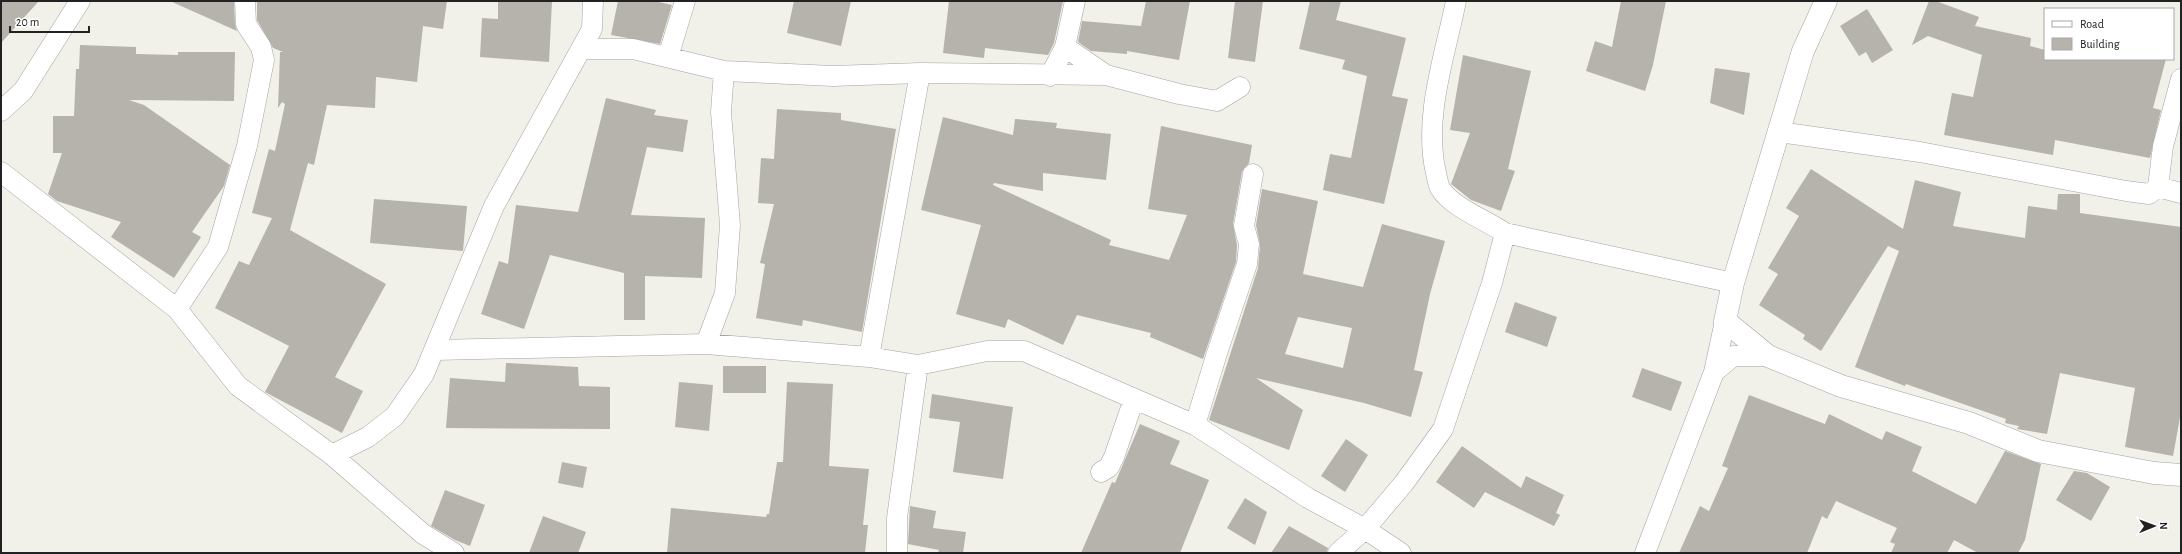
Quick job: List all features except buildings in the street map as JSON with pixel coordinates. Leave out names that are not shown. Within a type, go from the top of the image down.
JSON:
[{"type":"street","points":[[1,111],[23,91],[80,1]]},
{"type":"street","points":[[177,309],[218,247],[247,146],[264,60],[261,47],[246,24],[245,1]]},
{"type":"street","points":[[332,455],[368,437],[395,416],[424,374],[436,350],[494,206],[592,29],[594,1]]},
{"type":"street","points":[[668,57],[685,1]]},
{"type":"street","points":[[1050,76],[1065,47],[1075,1]]},
{"type":"street","points":[[1456,1],[1436,95],[1432,153],[1440,188],[1460,207],[1491,223],[1505,233],[1733,283]]},
{"type":"street","points":[[1645,553],[1714,372],[1733,283],[1803,51],[1826,1]]},
{"type":"street","points":[[1065,47],[1106,75]]},
{"type":"street","points":[[582,49],[633,49],[724,71],[833,76],[920,73],[1050,76],[1106,75],[1179,94],[1217,101],[1240,87]]},
{"type":"street","points":[[706,344],[725,292],[730,225],[721,112],[724,71]]},
{"type":"street","points":[[869,357],[920,73]]},
{"type":"street","points":[[1779,132],[1920,152],[2149,194],[2158,187],[2163,146],[2181,79]]},
{"type":"street","points":[[1,172],[177,309],[238,386],[332,455],[422,534],[454,553]]},
{"type":"street","points":[[1196,425],[1217,353],[1247,264],[1249,244],[1244,226],[1253,174]]},
{"type":"street","points":[[2158,187],[2181,193]]},
{"type":"street","points":[[1338,553],[1365,529],[1404,483],[1443,429],[1492,283],[1505,233]]},
{"type":"street","points":[[1725,321],[1768,356],[1841,386],[1969,423],[2038,451],[2154,473],[2181,475]]},
{"type":"street","points":[[436,350],[706,344],[869,357],[918,365],[987,351],[1024,351],[1196,425],[1308,498],[1365,529],[1401,553]]},
{"type":"street","points":[[1714,372],[1733,356],[1768,356]]},
{"type":"street","points":[[897,553],[897,518],[918,365]]},
{"type":"street","points":[[1101,472],[1109,467],[1114,457],[1134,399]]}]
